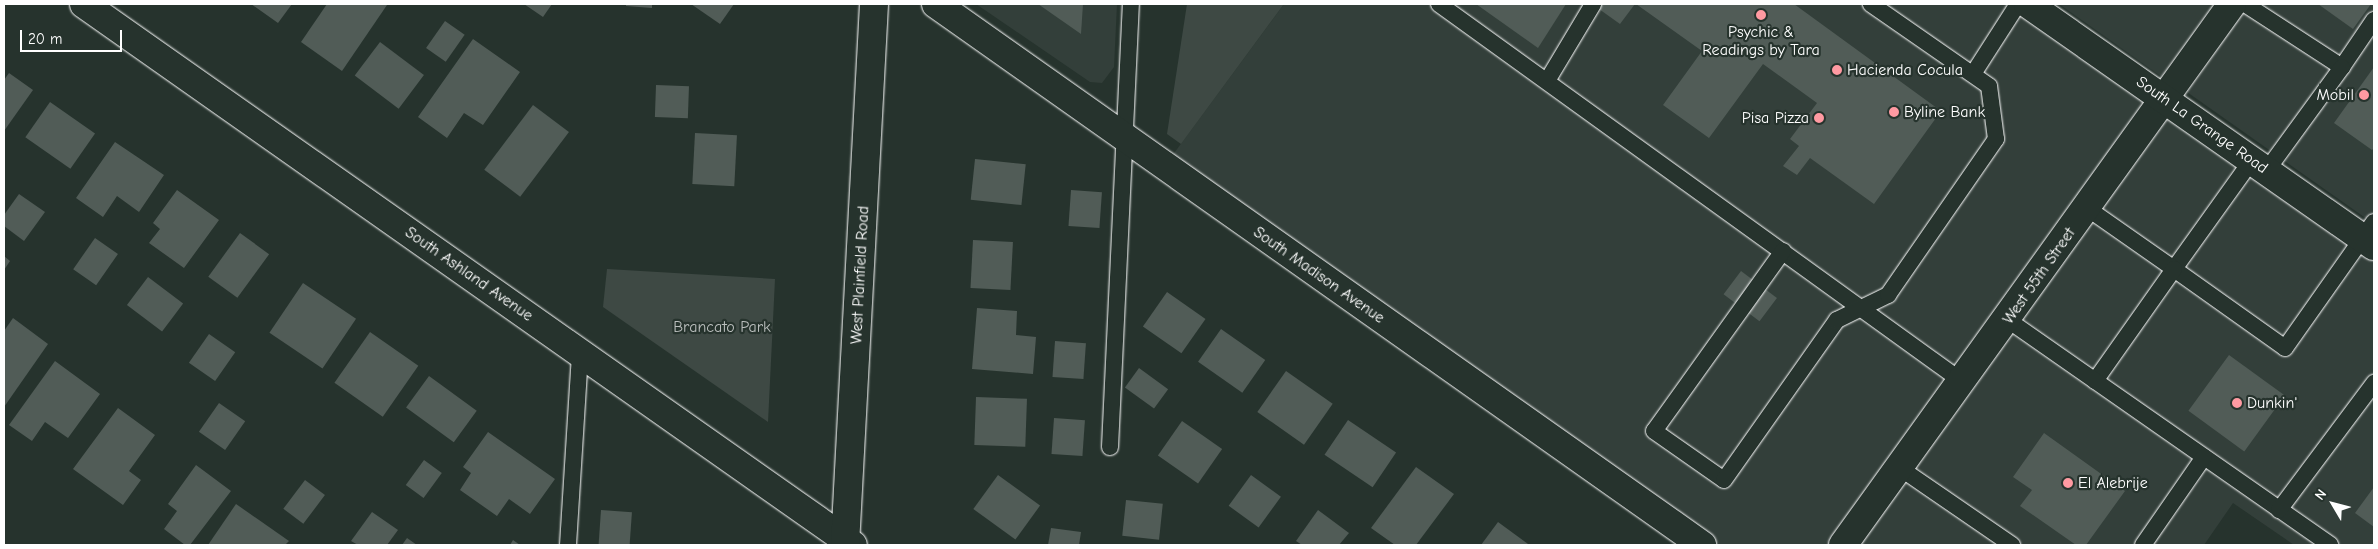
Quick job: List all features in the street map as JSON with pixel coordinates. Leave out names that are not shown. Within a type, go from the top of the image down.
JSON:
[{"type":"street","name":"South Ashland Avenue","points":[[84,4],[848,543]]},
{"type":"street","name":"West Plainfield Road","points":[[848,543],[874,4]]},
{"type":"street","name":"South Madison Avenue","points":[[936,4],[1702,545]]},
{"type":"street","name":"South La Grange Road","points":[[2028,4],[2259,165],[2371,236]]},
{"type":"street","name":"West 55th Street","points":[[1843,545],[2008,320],[2232,4]]},
{"type":"lane","points":[[1110,447],[1131,4]]},
{"type":"lane","points":[[1439,4],[1963,382]]},
{"type":"lane","points":[[1547,81],[1593,4]]},
{"type":"lane","points":[[1783,251],[1654,432],[1724,480],[1837,320],[1888,295],[1996,139],[1989,86],[1871,4]]},
{"type":"lane","points":[[1973,74],[2018,4]]},
{"type":"lane","points":[[2245,4],[2342,67]]},
{"type":"lane","points":[[2095,380],[2174,269],[2342,67],[2374,20]]},
{"type":"lane","points":[[2087,208],[2285,348],[2371,236]]},
{"type":"lane","points":[[2008,320],[2330,545]]},
{"type":"lane","points":[[568,545],[580,353]]},
{"type":"lane","points":[[2279,510],[2374,383]]},
{"type":"lane","points":[[2143,545],[2204,457]]},
{"type":"lane","points":[[1900,468],[2012,545]]},
{"type":"shaded area","points":[[976,4],[1117,4],[1114,67],[1102,83],[1090,82]]},
{"type":"shaded area","points":[[1284,4],[2016,4],[2154,103],[1833,545],[1721,545],[1169,160]]},
{"type":"shaded area","points":[[2059,4],[2214,4],[2162,77]]},
{"type":"shaded area","points":[[2249,4],[2374,4],[2374,224],[2187,92]]},
{"type":"shaded area","points":[[2169,107],[2374,252],[2374,545],[2294,545],[2233,503],[2204,545],[1860,545]]},
{"type":"green space","points":[[1187,4],[1284,4],[1181,144],[1167,134]]},
{"type":"green space","name":"Brancato Park","points":[[607,269],[775,279],[768,422],[603,307]]},
{"type":"building","points":[[251,4],[292,4],[278,23]]},
{"type":"building","points":[[327,4],[387,5],[342,71],[301,42]]},
{"type":"building","points":[[524,4],[552,4],[543,17]]},
{"type":"building","points":[[626,4],[652,4],[652,8],[626,6]]},
{"type":"building","points":[[691,4],[734,4],[720,24]]},
{"type":"building","points":[[1038,4],[1083,4],[1081,34]]},
{"type":"building","points":[[1476,4],[1566,4],[1538,48]]},
{"type":"building","points":[[1592,4],[1635,4],[1620,24]]},
{"type":"building","points":[[1636,4],[1794,4],[1941,111],[1874,204],[1810,158],[1797,175],[1783,166],[1799,146],[1790,139],[1817,103],[1763,64],[1709,138],[1663,105],[1702,51]]},
{"type":"building","points":[[2318,4],[2371,4],[2353,29]]},
{"type":"building","points":[[445,21],[465,35],[446,62],[426,48]]},
{"type":"building","points":[[473,39],[520,72],[483,125],[464,113],[447,138],[418,117]]},
{"type":"building","points":[[380,42],[424,75],[399,109],[355,76]]},
{"type":"building","name":"Mobil","points":[[2374,67],[2374,148],[2372,150],[2334,123]]},
{"type":"building","points":[[9,73],[33,90],[4,131],[4,80]]},
{"type":"building","points":[[656,85],[689,86],[688,118],[655,117]]},
{"type":"building","points":[[50,102],[95,134],[70,169],[25,137]]},
{"type":"building","points":[[533,105],[569,132],[520,197],[484,170]]},
{"type":"building","points":[[695,133],[737,135],[734,186],[692,184]]},
{"type":"building","points":[[115,142],[164,175],[139,212],[117,196],[103,217],[76,198]]},
{"type":"building","points":[[975,159],[1026,164],[1021,205],[971,200]]},
{"type":"building","points":[[177,190],[219,220],[184,268],[149,243],[160,229],[153,223]]},
{"type":"building","points":[[1071,190],[1102,192],[1099,228],[1068,226]]},
{"type":"building","points":[[19,194],[45,212],[24,241],[4,226],[4,215]]},
{"type":"building","points":[[240,233],[269,254],[237,298],[208,277]]},
{"type":"building","points":[[95,238],[118,254],[96,285],[73,269]]},
{"type":"building","points":[[973,240],[1013,242],[1010,290],[970,288]]},
{"type":"building","points":[[4,256],[10,261],[4,270]]},
{"type":"building","points":[[1741,271],[1777,298],[1759,321],[1724,294]]},
{"type":"building","points":[[148,277],[183,303],[162,331],[127,305]]},
{"type":"building","points":[[303,283],[356,319],[323,369],[269,333]]},
{"type":"building","points":[[1167,292],[1206,319],[1181,353],[1143,326]]},
{"type":"building","points":[[977,308],[1017,311],[1016,335],[1036,337],[1033,374],[972,369]]},
{"type":"building","points":[[13,318],[48,344],[4,407],[4,331]]},
{"type":"building","points":[[1221,329],[1265,360],[1242,393],[1198,362]]},
{"type":"building","points":[[370,332],[418,366],[383,417],[334,383]]},
{"type":"building","points":[[209,334],[235,352],[215,381],[189,363]]},
{"type":"building","points":[[1055,341],[1086,343],[1083,379],[1052,377]]},
{"type":"building","name":"Dunkin'","points":[[2229,355],[2285,396],[2244,451],[2188,411]]},
{"type":"building","points":[[55,361],[100,394],[68,438],[45,422],[32,441],[9,425]]},
{"type":"building","points":[[1139,368],[1168,389],[1154,409],[1125,387]]},
{"type":"building","points":[[1286,371],[1333,404],[1304,445],[1257,412]]},
{"type":"building","points":[[429,376],[477,411],[454,442],[406,408]]},
{"type":"building","points":[[976,397],[1027,399],[1025,447],[974,445]]},
{"type":"building","points":[[219,403],[245,421],[225,450],[199,432]]},
{"type":"building","points":[[118,408],[155,435],[129,471],[141,480],[123,505],[73,469]]},
{"type":"building","points":[[1054,418],[1085,420],[1082,456],[1051,454]]},
{"type":"building","points":[[1348,420],[1396,452],[1373,487],[1325,455]]},
{"type":"building","points":[[1182,421],[1222,449],[1198,484],[1158,455]]},
{"type":"building","points":[[488,432],[555,479],[530,514],[509,499],[497,516],[460,490],[471,473],[463,467]]},
{"type":"building","name":"El Alebrije","points":[[2044,433],[2125,491],[2086,545],[2076,545],[2020,506],[2032,490],[2013,477]]},
{"type":"building","points":[[424,460],[442,473],[424,498],[406,485]]},
{"type":"building","points":[[196,465],[231,491],[190,545],[185,545],[164,529],[177,511],[168,504]]},
{"type":"building","points":[[1416,467],[1454,494],[1416,545],[1395,545],[1371,528]]},
{"type":"building","points":[[998,475],[1040,506],[1015,540],[973,509]]},
{"type":"building","points":[[1251,475],[1281,497],[1259,527],[1229,506]]},
{"type":"building","points":[[305,480],[325,495],[303,524],[283,509]]},
{"type":"building","points":[[2374,487],[2374,527],[2355,513]]},
{"type":"building","points":[[1126,500],[1163,504],[1159,540],[1122,536]]},
{"type":"building","points":[[236,504],[289,541],[285,545],[208,545]]},
{"type":"building","points":[[601,510],[632,512],[630,545],[599,545]]},
{"type":"building","points":[[1318,510],[1349,533],[1339,545],[1302,545],[1296,541]]},
{"type":"building","points":[[372,512],[398,530],[387,545],[358,545],[351,541]]},
{"type":"building","points":[[1498,522],[1528,544],[1481,545]]},
{"type":"building","points":[[1051,528],[1081,532],[1079,545],[1048,545]]},
{"type":"building","points":[[407,538],[417,545],[402,545]]},
{"type":"building","points":[[513,540],[520,545],[510,545]]},
{"type":"place","name":"Psychic & Readings by Tara","points":[[1761,15]]},
{"type":"place","name":"Hacienda Cocula","points":[[1837,70]]},
{"type":"place","name":"Mobil","points":[[2364,95]]},
{"type":"place","name":"Byline Bank","points":[[1894,112]]},
{"type":"place","name":"Pisa Pizza","points":[[1819,118]]},
{"type":"place","name":"Dunkin'","points":[[2237,403]]},
{"type":"place","name":"El Alebrije","points":[[2068,483]]}]
